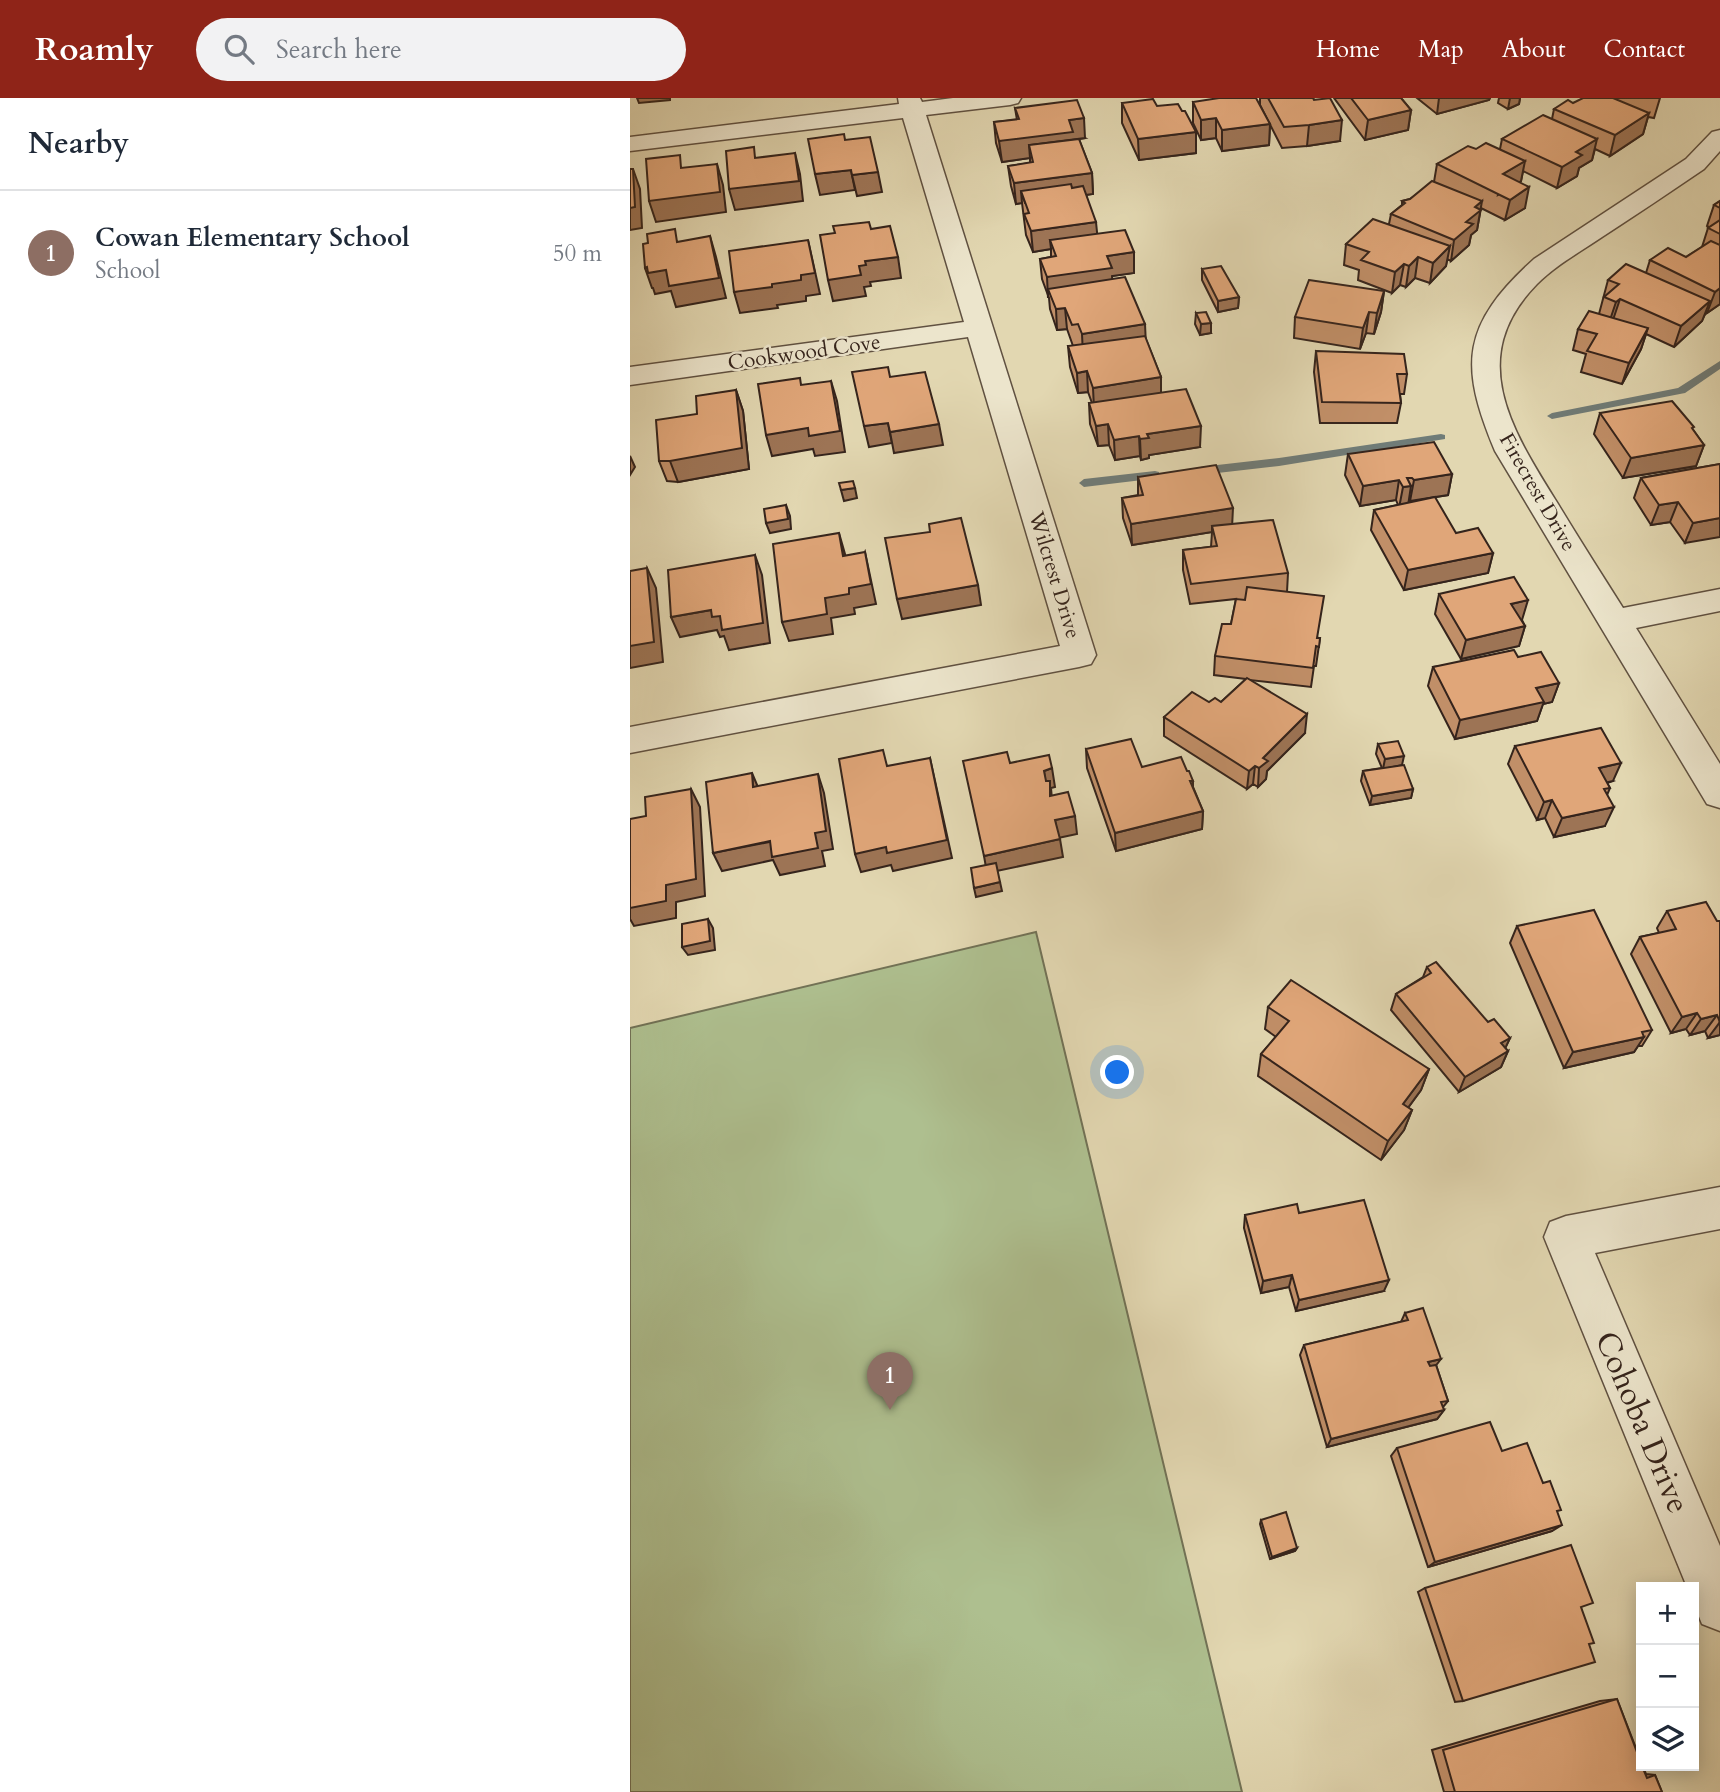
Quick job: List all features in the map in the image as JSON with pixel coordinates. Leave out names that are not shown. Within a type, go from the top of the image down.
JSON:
[{"type":"street","points":[[630,144],[911,104],[1010,98]]},
{"type":"street","name":"Wilcrest Drive","points":[[630,740],[1079,654],[911,104]]},
{"type":"street","name":"Firecrest Drive","points":[[1720,136],[1695,164],[1543,265],[1525,281],[1505,303],[1491,328],[1486,352],[1487,390],[1510,451],[1720,794]]},
{"type":"street","name":"Cookwood Cove","points":[[630,376],[978,328]]},
{"type":"street","points":[[1615,621],[1720,600]]},
{"type":"street","name":"Cohoba Drive","points":[[1720,1208],[1566,1237],[1720,1606]]},
{"type":"green space","points":[[1036,932],[1242,1792],[630,1792],[630,1028]]},
{"type":"building","points":[[1219,98],[1256,98],[1270,124],[1222,130],[1216,118],[1201,120],[1193,102]]},
{"type":"building","points":[[1268,98],[1330,98],[1342,120],[1284,127]]},
{"type":"building","points":[[1351,98],[1401,98],[1411,110],[1368,120]]},
{"type":"building","points":[[1583,98],[1613,98],[1649,113],[1615,135],[1554,109],[1568,100],[1573,103]]},
{"type":"building","points":[[1153,99],[1157,106],[1178,104],[1182,111],[1185,111],[1196,132],[1138,139],[1122,103]]},
{"type":"building","points":[[1077,100],[1084,118],[1069,120],[1073,132],[999,141],[994,122],[1019,119],[1015,108]]},
{"type":"building","points":[[1543,115],[1597,139],[1576,152],[1582,155],[1562,167],[1502,139]]},
{"type":"building","points":[[844,134],[845,140],[870,137],[878,172],[852,175],[851,170],[815,174],[808,139]]},
{"type":"building","points":[[1079,139],[1092,173],[1014,183],[1008,166],[1033,162],[1029,145]]},
{"type":"building","points":[[1486,143],[1525,161],[1503,174],[1529,187],[1510,200],[1437,164],[1468,146],[1476,149]]},
{"type":"building","points":[[754,147],[755,158],[795,153],[799,181],[729,189],[726,151]]},
{"type":"building","points":[[680,155],[681,168],[717,164],[720,192],[649,201],[646,159]]},
{"type":"building","points":[[630,169],[633,169],[635,207],[630,208]]},
{"type":"building","points":[[1432,181],[1482,201],[1475,207],[1481,210],[1466,222],[1473,224],[1454,240],[1391,214],[1405,203],[1402,201],[1410,199]]},
{"type":"building","points":[[1071,184],[1072,188],[1083,186],[1096,222],[1031,231],[1024,214],[1029,213],[1021,191]]},
{"type":"building","points":[[1373,219],[1450,246],[1433,263],[1418,257],[1409,266],[1404,264],[1395,272],[1361,260],[1369,252],[1346,244]]},
{"type":"building","points":[[1720,220],[1720,234],[1708,228]]},
{"type":"building","points":[[869,222],[871,229],[890,226],[898,257],[865,261],[866,265],[859,266],[861,275],[828,280],[820,235],[835,233],[833,226]]},
{"type":"building","points":[[675,229],[677,242],[710,236],[719,278],[669,286],[666,270],[648,273],[647,267],[645,268],[643,244],[648,243],[647,234]]},
{"type":"building","points":[[1125,230],[1134,252],[1107,256],[1112,268],[1047,277],[1040,259],[1056,256],[1050,240]]},
{"type":"building","points":[[808,240],[815,273],[801,275],[801,280],[772,284],[772,287],[734,292],[729,251]]},
{"type":"building","points":[[1711,241],[1720,245],[1720,288],[1715,292],[1650,260],[1668,248],[1686,257]]},
{"type":"building","points":[[1626,264],[1710,301],[1681,326],[1620,299],[1616,302],[1604,297],[1619,284],[1608,280]]},
{"type":"building","points":[[1221,266],[1239,297],[1218,301],[1202,269]]},
{"type":"building","points":[[1125,277],[1145,324],[1082,334],[1078,324],[1072,325],[1065,308],[1056,309],[1048,289]]},
{"type":"building","points":[[1309,280],[1384,291],[1377,313],[1369,312],[1363,328],[1295,317]]},
{"type":"building","points":[[1589,311],[1648,328],[1629,363],[1587,351],[1597,334],[1578,329]]},
{"type":"building","points":[[1206,312],[1211,323],[1201,324],[1196,313]]},
{"type":"building","points":[[1145,336],[1161,377],[1093,388],[1087,371],[1077,373],[1068,346]]},
{"type":"building","points":[[1316,351],[1404,354],[1407,374],[1397,374],[1401,403],[1322,402]]},
{"type":"building","points":[[888,367],[890,377],[925,372],[939,424],[890,432],[888,423],[864,426],[852,372]]},
{"type":"building","points":[[800,378],[801,385],[831,381],[840,431],[809,436],[808,428],[766,435],[758,384]]},
{"type":"building","points":[[1186,389],[1201,426],[1147,434],[1149,438],[1140,439],[1139,436],[1114,440],[1108,424],[1096,426],[1089,403]]},
{"type":"building","points":[[736,390],[742,448],[659,461],[656,420],[697,414],[696,396]]},
{"type":"building","points":[[1672,401],[1694,427],[1692,428],[1704,445],[1631,458],[1600,413]]},
{"type":"building","points":[[1434,442],[1452,474],[1414,480],[1407,478],[1411,486],[1403,487],[1399,480],[1363,486],[1348,454]]},
{"type":"building","points":[[1720,464],[1720,518],[1693,523],[1678,502],[1659,505],[1641,478]]},
{"type":"building","points":[[1216,465],[1233,508],[1131,524],[1122,498],[1143,495],[1138,477]]},
{"type":"building","points":[[853,481],[855,488],[841,490],[839,483]]},
{"type":"building","points":[[1435,497],[1456,533],[1478,528],[1493,553],[1408,570],[1374,510]]},
{"type":"building","points":[[786,505],[788,519],[766,523],[764,509]]},
{"type":"building","points":[[961,518],[978,585],[897,599],[885,538],[930,532],[929,524]]},
{"type":"building","points":[[1273,520],[1288,573],[1191,584],[1183,550],[1217,546],[1212,526]]},
{"type":"building","points":[[839,533],[843,556],[865,552],[871,584],[849,588],[849,594],[825,598],[827,614],[782,622],[773,544]]},
{"type":"building","points":[[755,555],[763,623],[722,630],[720,616],[712,617],[711,610],[671,617],[668,570]]},
{"type":"building","points":[[647,568],[654,642],[630,646],[630,571]]},
{"type":"building","points":[[1514,577],[1528,600],[1511,604],[1525,626],[1466,640],[1439,594]]},
{"type":"building","points":[[1247,587],[1324,596],[1317,638],[1320,638],[1319,647],[1316,646],[1313,668],[1215,656],[1222,624],[1231,624],[1236,599],[1245,600]]},
{"type":"building","points":[[1514,650],[1518,657],[1541,652],[1559,683],[1536,688],[1544,702],[1460,720],[1433,667]]},
{"type":"building","points":[[1247,678],[1307,714],[1263,758],[1268,761],[1249,771],[1164,717],[1192,692],[1209,702],[1215,698],[1221,702]]},
{"type":"building","points":[[1601,728],[1621,763],[1599,768],[1610,788],[1604,789],[1614,807],[1562,818],[1552,800],[1544,802],[1515,746]]},
{"type":"building","points":[[1131,739],[1142,767],[1181,757],[1189,771],[1193,781],[1190,781],[1203,811],[1115,833],[1086,749]]},
{"type":"building","points":[[1398,741],[1404,756],[1385,759],[1378,744]]},
{"type":"building","points":[[883,750],[887,766],[930,758],[947,840],[887,853],[886,847],[855,854],[839,759]]},
{"type":"building","points":[[1007,752],[1010,763],[1049,755],[1052,768],[1044,771],[1046,781],[1050,781],[1050,796],[1068,792],[1075,816],[1055,820],[1060,839],[984,856],[963,761]]},
{"type":"building","points":[[1404,765],[1413,789],[1372,796],[1363,771]]},
{"type":"building","points":[[752,773],[753,787],[818,774],[826,831],[815,833],[818,848],[772,857],[770,841],[713,853],[706,782]]},
{"type":"building","points":[[691,789],[696,879],[666,885],[666,901],[630,908],[630,819],[646,816],[645,797]]},
{"type":"building","points":[[996,863],[1000,882],[974,888],[971,868]]},
{"type":"building","points":[[1706,902],[1717,921],[1720,921],[1720,1022],[1717,1015],[1701,1019],[1697,1013],[1682,1017],[1640,937],[1676,929],[1667,911]]},
{"type":"building","points":[[1594,910],[1652,1030],[1642,1032],[1644,1037],[1573,1052],[1517,926]]},
{"type":"building","points":[[708,919],[710,941],[682,947],[682,924]]},
{"type":"building","points":[[1436,962],[1488,1022],[1494,1019],[1510,1038],[1501,1043],[1508,1051],[1465,1077],[1396,994],[1431,973],[1427,967]]},
{"type":"building","points":[[1291,980],[1429,1069],[1403,1104],[1412,1110],[1388,1141],[1261,1054],[1289,1021],[1268,1007]]},
{"type":"building","points":[[1364,1200],[1389,1280],[1299,1300],[1292,1275],[1263,1281],[1245,1215],[1297,1204],[1299,1213]]},
{"type":"building","points":[[1423,1308],[1441,1359],[1428,1362],[1430,1366],[1436,1365],[1448,1401],[1441,1402],[1444,1410],[1331,1439],[1304,1345],[1408,1320],[1405,1313]]},
{"type":"building","points":[[1490,1422],[1502,1451],[1527,1443],[1543,1483],[1550,1481],[1561,1510],[1557,1511],[1562,1525],[1435,1562],[1397,1448]]},
{"type":"building","points":[[1286,1512],[1297,1548],[1272,1557],[1261,1520]]},
{"type":"building","points":[[1571,1545],[1593,1603],[1581,1607],[1594,1643],[1589,1644],[1595,1662],[1463,1701],[1425,1588]]},
{"type":"building","points":[[1617,1699],[1636,1750],[1636,1771],[1644,1771],[1647,1778],[1655,1775],[1662,1792],[1455,1792],[1443,1750]]},
{"type":"waterway","points":[[1552,416],[1681,391],[1720,364]]},
{"type":"waterway","points":[[1200,471],[1279,462],[1441,437]]},
{"type":"waterway","points":[[1084,483],[1155,475]]},
{"type":"place","name":"Cowan Elementary School","points":[[890,1410]]}]
